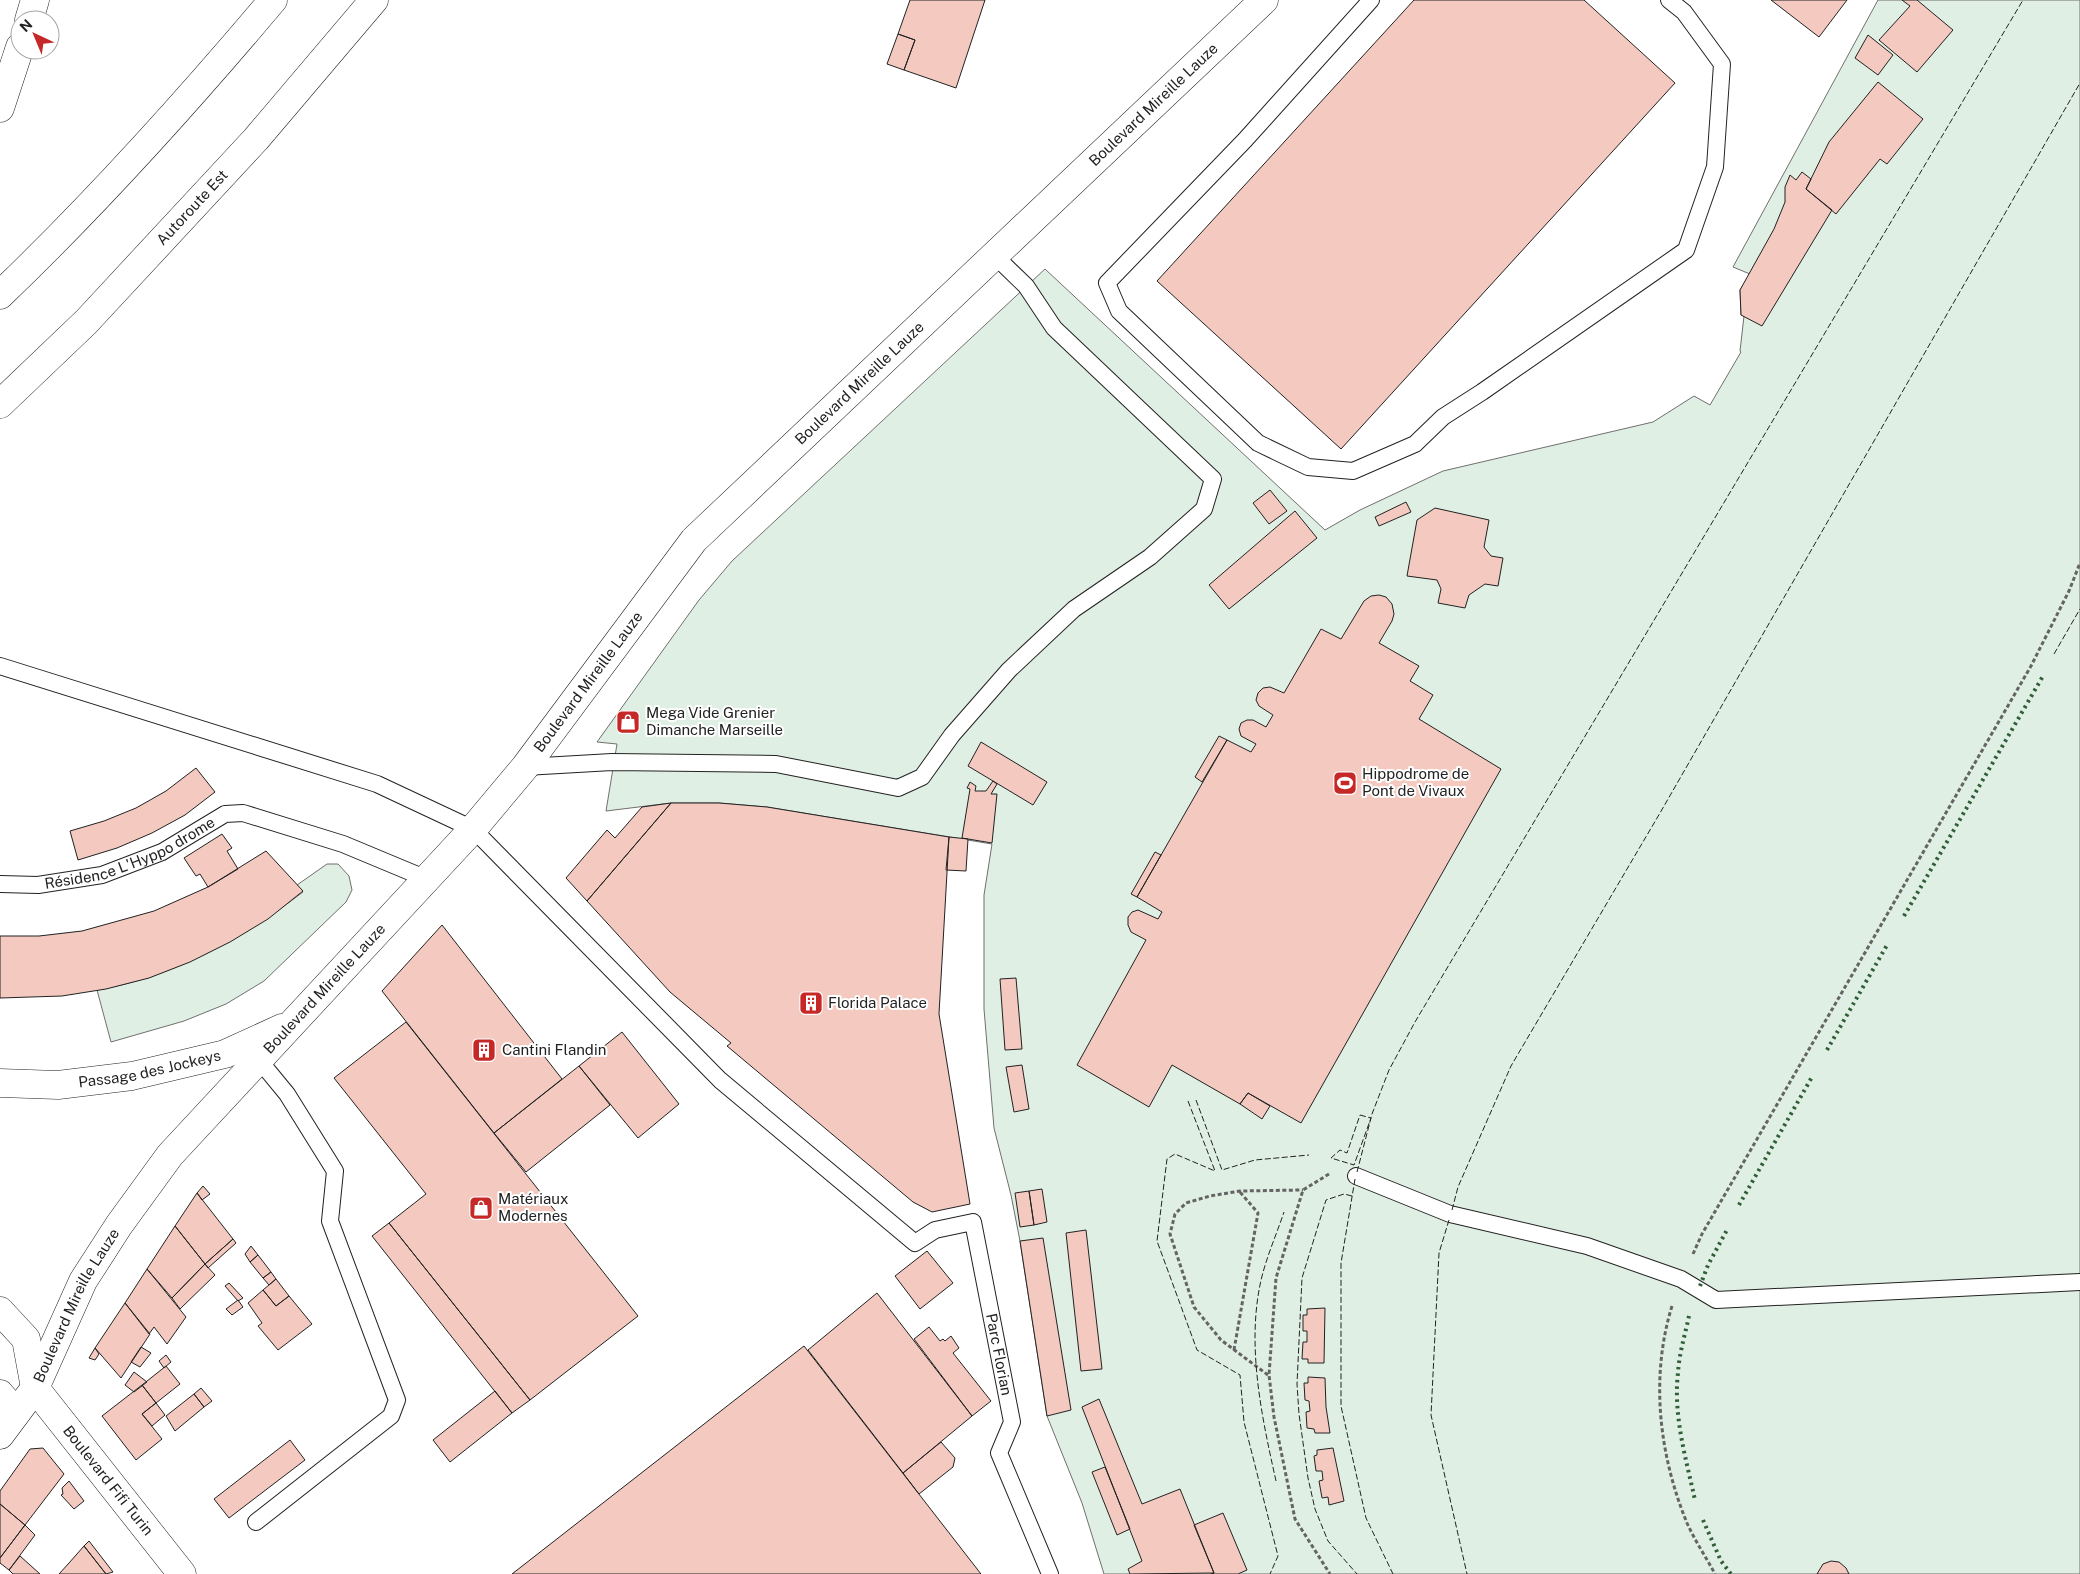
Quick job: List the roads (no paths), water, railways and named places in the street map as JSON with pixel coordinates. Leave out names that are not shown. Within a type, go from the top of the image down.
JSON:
[{"type":"main road","points":[[0,294],[39,257],[202,83],[273,0]]},
{"type":"main road","name":"Autoroute Est","points":[[0,404],[93,315],[256,139],[374,0]]},
{"type":"main road","name":"Boulevard Mireille Lauze","points":[[0,1435],[8,1403],[35,1388],[82,1280],[170,1155],[474,829],[525,767],[694,540],[1264,0]]},
{"type":"main road","points":[[0,108],[16,60]]},
{"type":"main road","name":"Passage des Jockeys","points":[[0,1083],[58,1085],[132,1076],[225,1054],[292,1024]]},
{"type":"main road","points":[[0,1311],[26,1339],[35,1388]]},
{"type":"main road","name":"Boulevard Fifi Turin","points":[[35,1388],[182,1574]]},
{"type":"lane","points":[[1371,0],[1245,140],[1108,283],[1119,312],[1258,443],[1308,467],[1353,472],[1415,444],[1443,417],[1686,250],[1715,167],[1722,64],[1684,12],[1669,0]]},
{"type":"lane","points":[[525,767],[612,762],[776,764],[898,788],[922,777],[952,735],[1009,670],[1074,609],[1150,557],[1204,509],[1213,479],[1054,328],[1026,286],[995,256]]},
{"type":"lane","points":[[0,666],[377,784],[474,829]]},
{"type":"lane","name":"Résidence L'Hyppo drome","points":[[0,884],[38,886],[102,875],[162,852],[225,814],[242,814],[343,844],[427,879]]},
{"type":"lane","name":"Parc Florian","points":[[474,829],[720,1080],[915,1244],[935,1230],[973,1222],[1012,1422],[999,1453],[1050,1574]]},
{"type":"lane","points":[[256,1522],[391,1416],[397,1400],[330,1221],[335,1171],[287,1094],[259,1060]]},
{"type":"lane","points":[[1356,1176],[1450,1214],[1587,1246],[1681,1279],[1716,1300],[2080,1282]]},
{"type":"place","name":"Mega Vide Grenier Dimanche Marseille","points":[[628,722]]},
{"type":"place","name":"Hippodrome de Pont de Vivaux","points":[[1345,783]]},
{"type":"place","name":"Florida Palace","points":[[811,1003]]},
{"type":"place","name":"Cantini Flandin","points":[[484,1050]]},
{"type":"place","name":"Matériaux Modernes","points":[[481,1208]]}]
